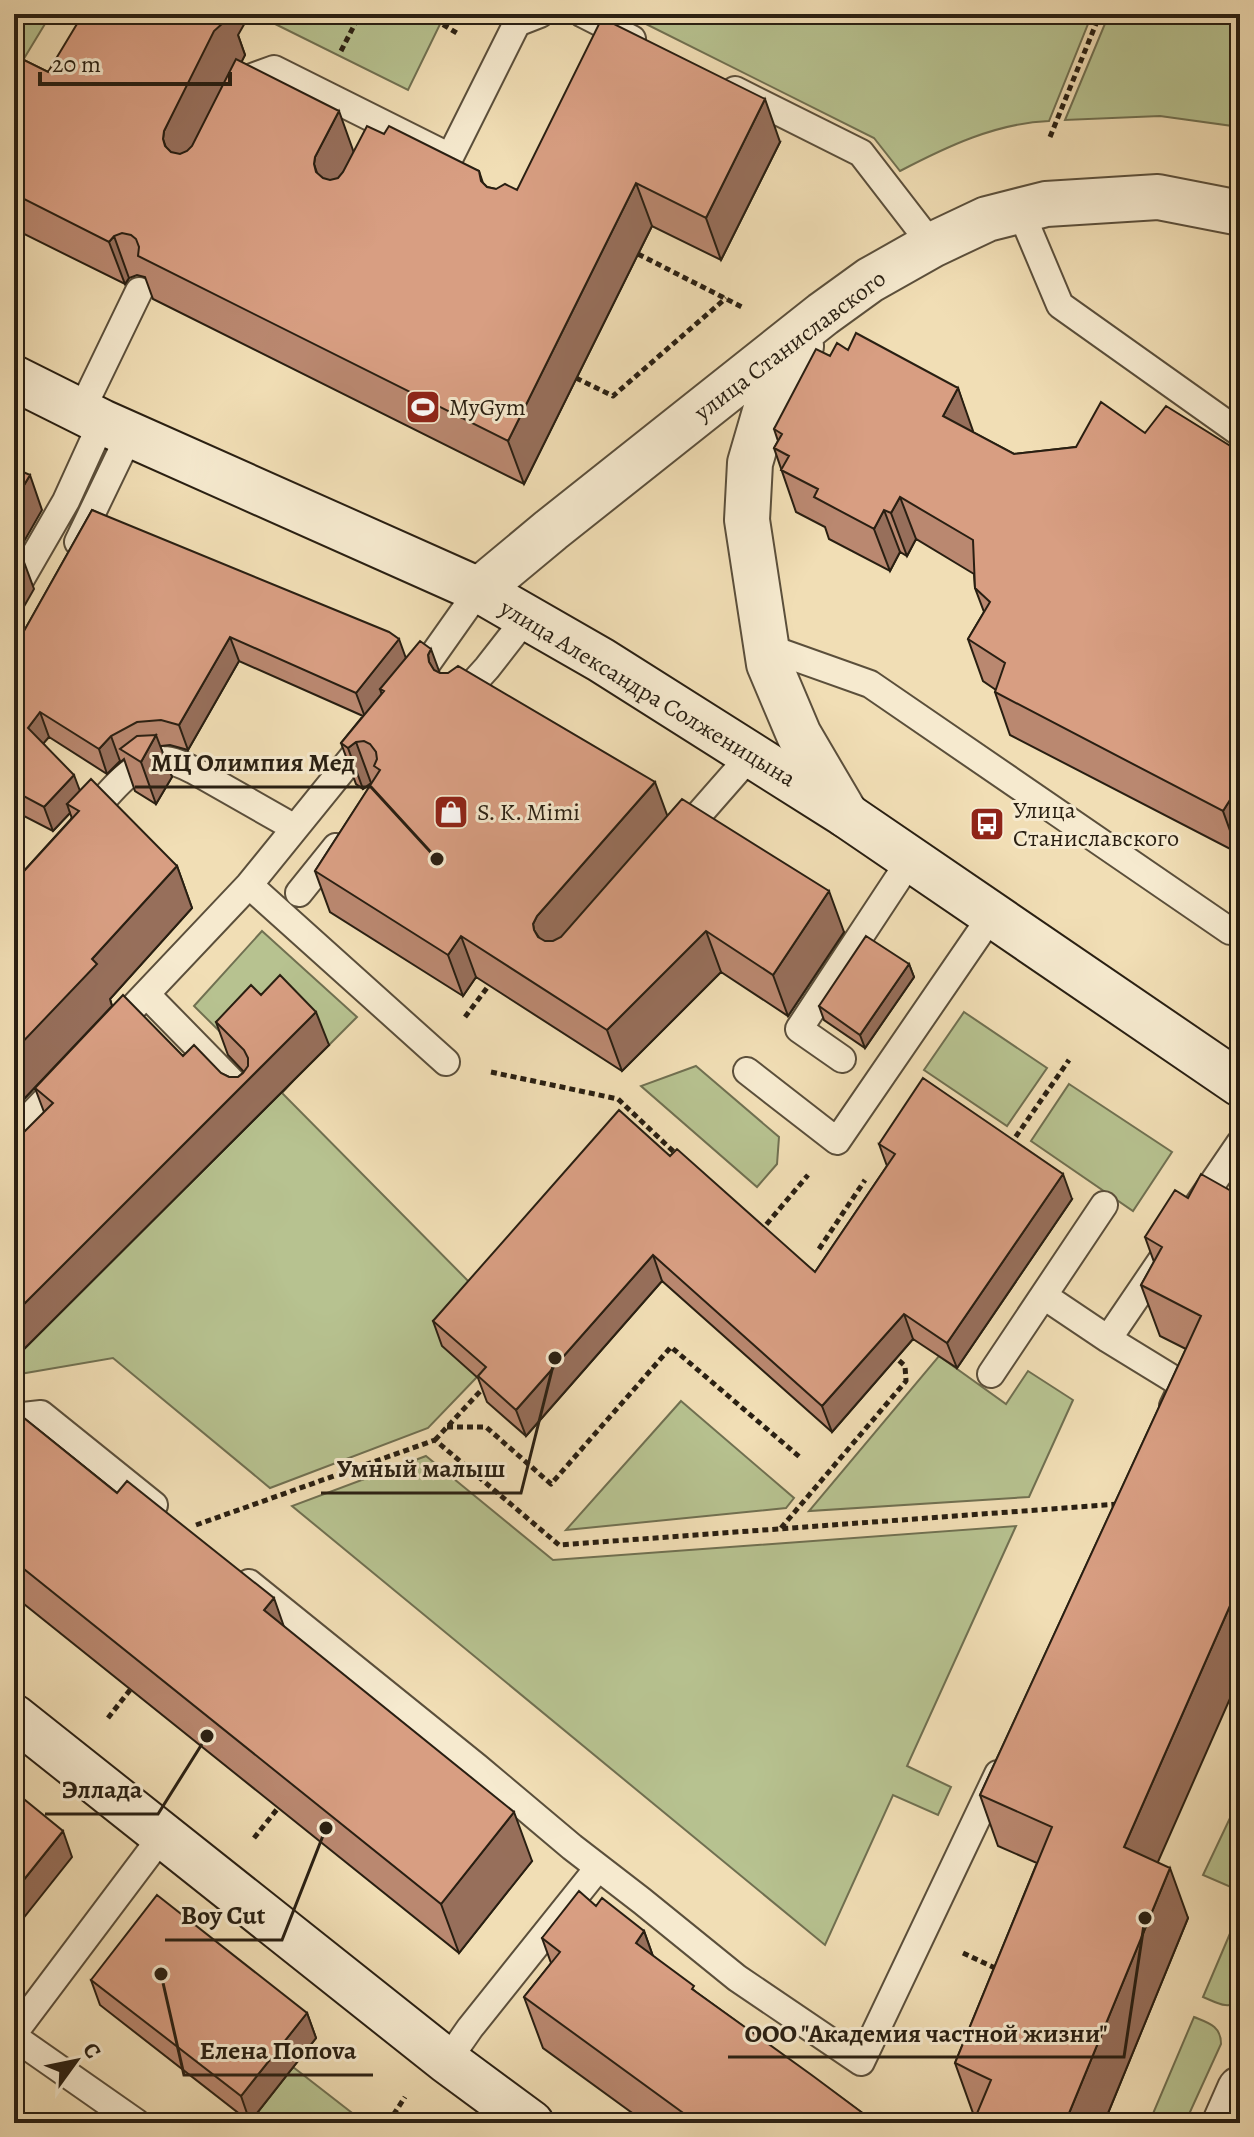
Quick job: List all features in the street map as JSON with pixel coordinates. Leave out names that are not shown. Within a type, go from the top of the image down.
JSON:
[{"type":"street","name":"улица Станиславского","points":[[479,590],[823,314],[870,280],[932,245],[987,219],[1046,204],[1158,197],[1240,213]]},
{"type":"street","points":[[823,314],[771,391],[750,463],[747,520],[769,664],[799,735],[846,815]]},
{"type":"street","name":"улица Александра Солженицына","points":[[14,378],[104,422],[479,590],[601,660],[846,815],[1240,1084]]},
{"type":"street","points":[[14,1717],[447,2061],[531,2123]]},
{"type":"street","points":[[1225,2123],[1240,2089]]},
{"type":"lane","points":[[229,109],[244,80],[274,69],[450,157],[517,23],[540,14]]},
{"type":"lane","points":[[595,27],[661,53]]},
{"type":"lane","points":[[717,81],[861,153],[932,245]]},
{"type":"lane","points":[[372,153],[386,126]]},
{"type":"lane","points":[[1020,210],[1060,305],[1240,433]]},
{"type":"lane","points":[[65,567],[86,528],[104,422],[139,291]]},
{"type":"lane","points":[[14,591],[66,501],[104,422]]},
{"type":"lane","points":[[402,696],[479,590]]},
{"type":"lane","points":[[459,699],[526,618]]},
{"type":"lane","points":[[766,647],[870,684],[1230,931],[1240,924]]},
{"type":"lane","points":[[14,1133],[249,885],[383,720]]},
{"type":"lane","points":[[664,854],[751,755]]},
{"type":"lane","points":[[66,841],[129,774],[145,763],[161,759],[193,770],[295,828]]},
{"type":"lane","points":[[299,893],[347,834]]},
{"type":"lane","points":[[842,1059],[799,1029],[911,859]]},
{"type":"lane","points":[[249,885],[441,1058]]},
{"type":"lane","points":[[747,1071],[837,1141],[992,915]]},
{"type":"lane","points":[[146,994],[245,1095]]},
{"type":"lane","points":[[1108,1339],[1240,1143]]},
{"type":"lane","points":[[991,1374],[1104,1205]]},
{"type":"lane","points":[[1044,1296],[1183,1385],[1163,1425]]},
{"type":"lane","points":[[14,1417],[41,1414],[184,1530]]},
{"type":"lane","points":[[234,1570],[737,1978],[861,2062],[1006,1757]]},
{"type":"lane","points":[[137,2123],[14,2035],[163,1835]]},
{"type":"lane","points":[[447,2061],[598,1868]]},
{"type":"path","points":[[1050,137],[1100,14]]},
{"type":"path","points":[[638,254],[751,312]]},
{"type":"path","points":[[576,378],[613,396],[726,298]]},
{"type":"path","points":[[501,970],[441,1058],[618,1099],[680,1158]]},
{"type":"path","points":[[1005,1153],[1069,1060]]},
{"type":"path","points":[[1000,1134],[1012,1142]]},
{"type":"path","points":[[819,1249],[869,1173]]},
{"type":"path","points":[[771,1242],[758,1234],[799,1185]]},
{"type":"path","points":[[780,1529],[906,1381],[905,1366],[882,1345]]},
{"type":"path","points":[[447,1427],[486,1427],[551,1484],[671,1347],[802,1459]]},
{"type":"path","points":[[184,1530],[435,1440],[486,1385]]},
{"type":"path","points":[[435,1440],[559,1545],[1125,1504]]},
{"type":"path","points":[[108,1718],[130,1690]]},
{"type":"path","points":[[254,1838],[278,1808]]},
{"type":"path","points":[[922,1934],[1003,1971]]},
{"type":"path","points":[[388,2123],[408,2093]]},
{"type":"green space","points":[[14,14],[51,14],[14,75]]},
{"type":"green space","points":[[255,14],[445,14],[408,90]]},
{"type":"green space","points":[[626,14],[1092,14],[1049,121],[991,131],[953,145],[900,171],[874,138]]},
{"type":"green space","points":[[1109,14],[1240,14],[1240,127],[1160,116],[1065,120]]},
{"type":"green space","points":[[262,931],[357,1017],[329,1045],[293,1009],[247,1036],[292,1082],[282,1093],[485,1298],[477,1377],[428,1428],[270,1488],[113,1358],[14,1375],[14,1359],[281,1092],[194,1006]]},
{"type":"green space","points":[[964,1012],[1047,1068],[1007,1126],[924,1070]]},
{"type":"green space","points":[[696,1066],[779,1137],[777,1164],[757,1187],[641,1086]]},
{"type":"green space","points":[[1069,1084],[1172,1152],[1133,1211],[1031,1141]]},
{"type":"green space","points":[[939,1356],[1006,1404],[1028,1371],[1073,1400],[1029,1497],[809,1511]]},
{"type":"green space","points":[[681,1401],[794,1498],[786,1508],[566,1530]]},
{"type":"green space","points":[[426,1456],[553,1560],[1016,1526],[907,1766],[951,1787],[938,1815],[893,1795],[825,1945],[292,1506]]},
{"type":"green space","points":[[1240,1800],[1240,1891],[1203,1875]]},
{"type":"green space","points":[[1240,1910],[1240,2000],[1231,2005],[1222,2004],[1203,1997]]},
{"type":"green space","points":[[1194,2017],[1216,2029],[1221,2044],[1185,2123],[1149,2123]]},
{"type":"green space","points":[[293,2067],[365,2123],[249,2123]]},
{"type":"building","points":[[83,14],[229,14],[214,31],[164,131],[165,146],[171,152],[180,154],[192,146],[236,59],[339,111],[314,164],[316,172],[330,180],[338,178],[343,172],[367,126],[384,134],[389,126],[479,171],[481,181],[487,187],[496,189],[505,184],[517,190],[602,18],[765,99],[706,218],[636,183],[508,441],[138,256],[139,247],[131,235],[122,233],[109,242],[14,194],[14,55],[48,72]]},
{"type":"building","points":[[856,333],[958,388],[943,416],[1014,454],[1076,447],[1101,402],[1145,433],[1166,406],[1240,452],[1240,784],[1223,811],[995,692],[1005,663],[968,639],[990,602],[975,588],[973,540],[900,497],[891,513],[884,510],[874,529],[814,497],[818,489],[781,470],[789,456],[774,448],[782,434],[774,429],[816,349],[830,356],[837,343],[848,350]]},
{"type":"building","points":[[14,468],[30,475],[14,502]]},
{"type":"building","points":[[92,510],[389,632],[399,639],[356,693],[230,637],[179,725],[161,720],[137,722],[111,736],[99,749],[40,712],[28,728],[74,775],[44,807],[14,791],[14,645]]},
{"type":"building","points":[[420,641],[431,649],[429,662],[434,670],[448,673],[458,666],[655,782],[537,916],[533,924],[538,937],[553,941],[561,937],[682,799],[829,891],[773,975],[706,931],[607,1030],[461,936],[448,955],[315,871],[380,770],[374,766],[376,752],[370,744],[356,742],[348,748],[341,743]]},
{"type":"building","points":[[156,735],[141,762],[120,749],[137,736]]},
{"type":"building","points":[[91,779],[177,866],[92,959],[97,964],[14,1051],[14,882],[79,811],[67,804]]},
{"type":"building","points":[[866,936],[909,964],[860,1035],[819,1006]]},
{"type":"building","points":[[280,975],[316,1012],[14,1314],[14,1142],[53,1103],[35,1088],[123,995],[183,1056],[194,1045],[221,1073],[238,1077],[248,1066],[248,1058],[216,1022],[251,985],[261,995]]},
{"type":"building","points":[[923,1078],[1063,1174],[947,1343],[904,1314],[822,1406],[653,1255],[516,1410],[478,1376],[486,1367],[433,1321],[619,1110],[670,1156],[677,1149],[815,1272],[895,1154],[879,1144]]},
{"type":"building","points":[[1201,1174],[1240,1196],[1240,1583],[1124,1847],[1170,1868],[1065,2123],[973,2123],[991,2080],[955,2063],[1052,1827],[980,1795],[1201,1316],[1141,1285],[1162,1247],[1145,1237],[1175,1190],[1188,1198]]},
{"type":"building","points":[[14,1410],[117,1493],[127,1481],[274,1598],[264,1610],[514,1812],[441,1904],[14,1561]]},
{"type":"building","points":[[14,1791],[63,1831],[14,1892]]},
{"type":"building","points":[[579,1891],[596,1906],[602,1898],[644,1931],[636,1943],[694,1986],[692,1989],[876,2123],[697,2123],[524,1997],[560,1952],[542,1938]]},
{"type":"building","points":[[157,1895],[307,2013],[241,2096],[91,1980]]},
{"type":"place","name":"MyGym","points":[[423,407]]},
{"type":"place","name":"S. K. Mimi","points":[[451,812]]},
{"type":"place","name":"Улица Станиславского","points":[[987,824]]},
{"type":"place","name":"МЦ Олимпия Мед","points":[[437,859]]},
{"type":"place","name":"Умный малыш","points":[[555,1358]]},
{"type":"place","name":"Эллада","points":[[207,1736]]},
{"type":"place","name":"Boy Cut","points":[[326,1828]]},
{"type":"place","name":"ООО \"Академия частной жизни\"","points":[[1145,1918]]},
{"type":"place","name":"Елена Попоva","points":[[161,1974]]}]
